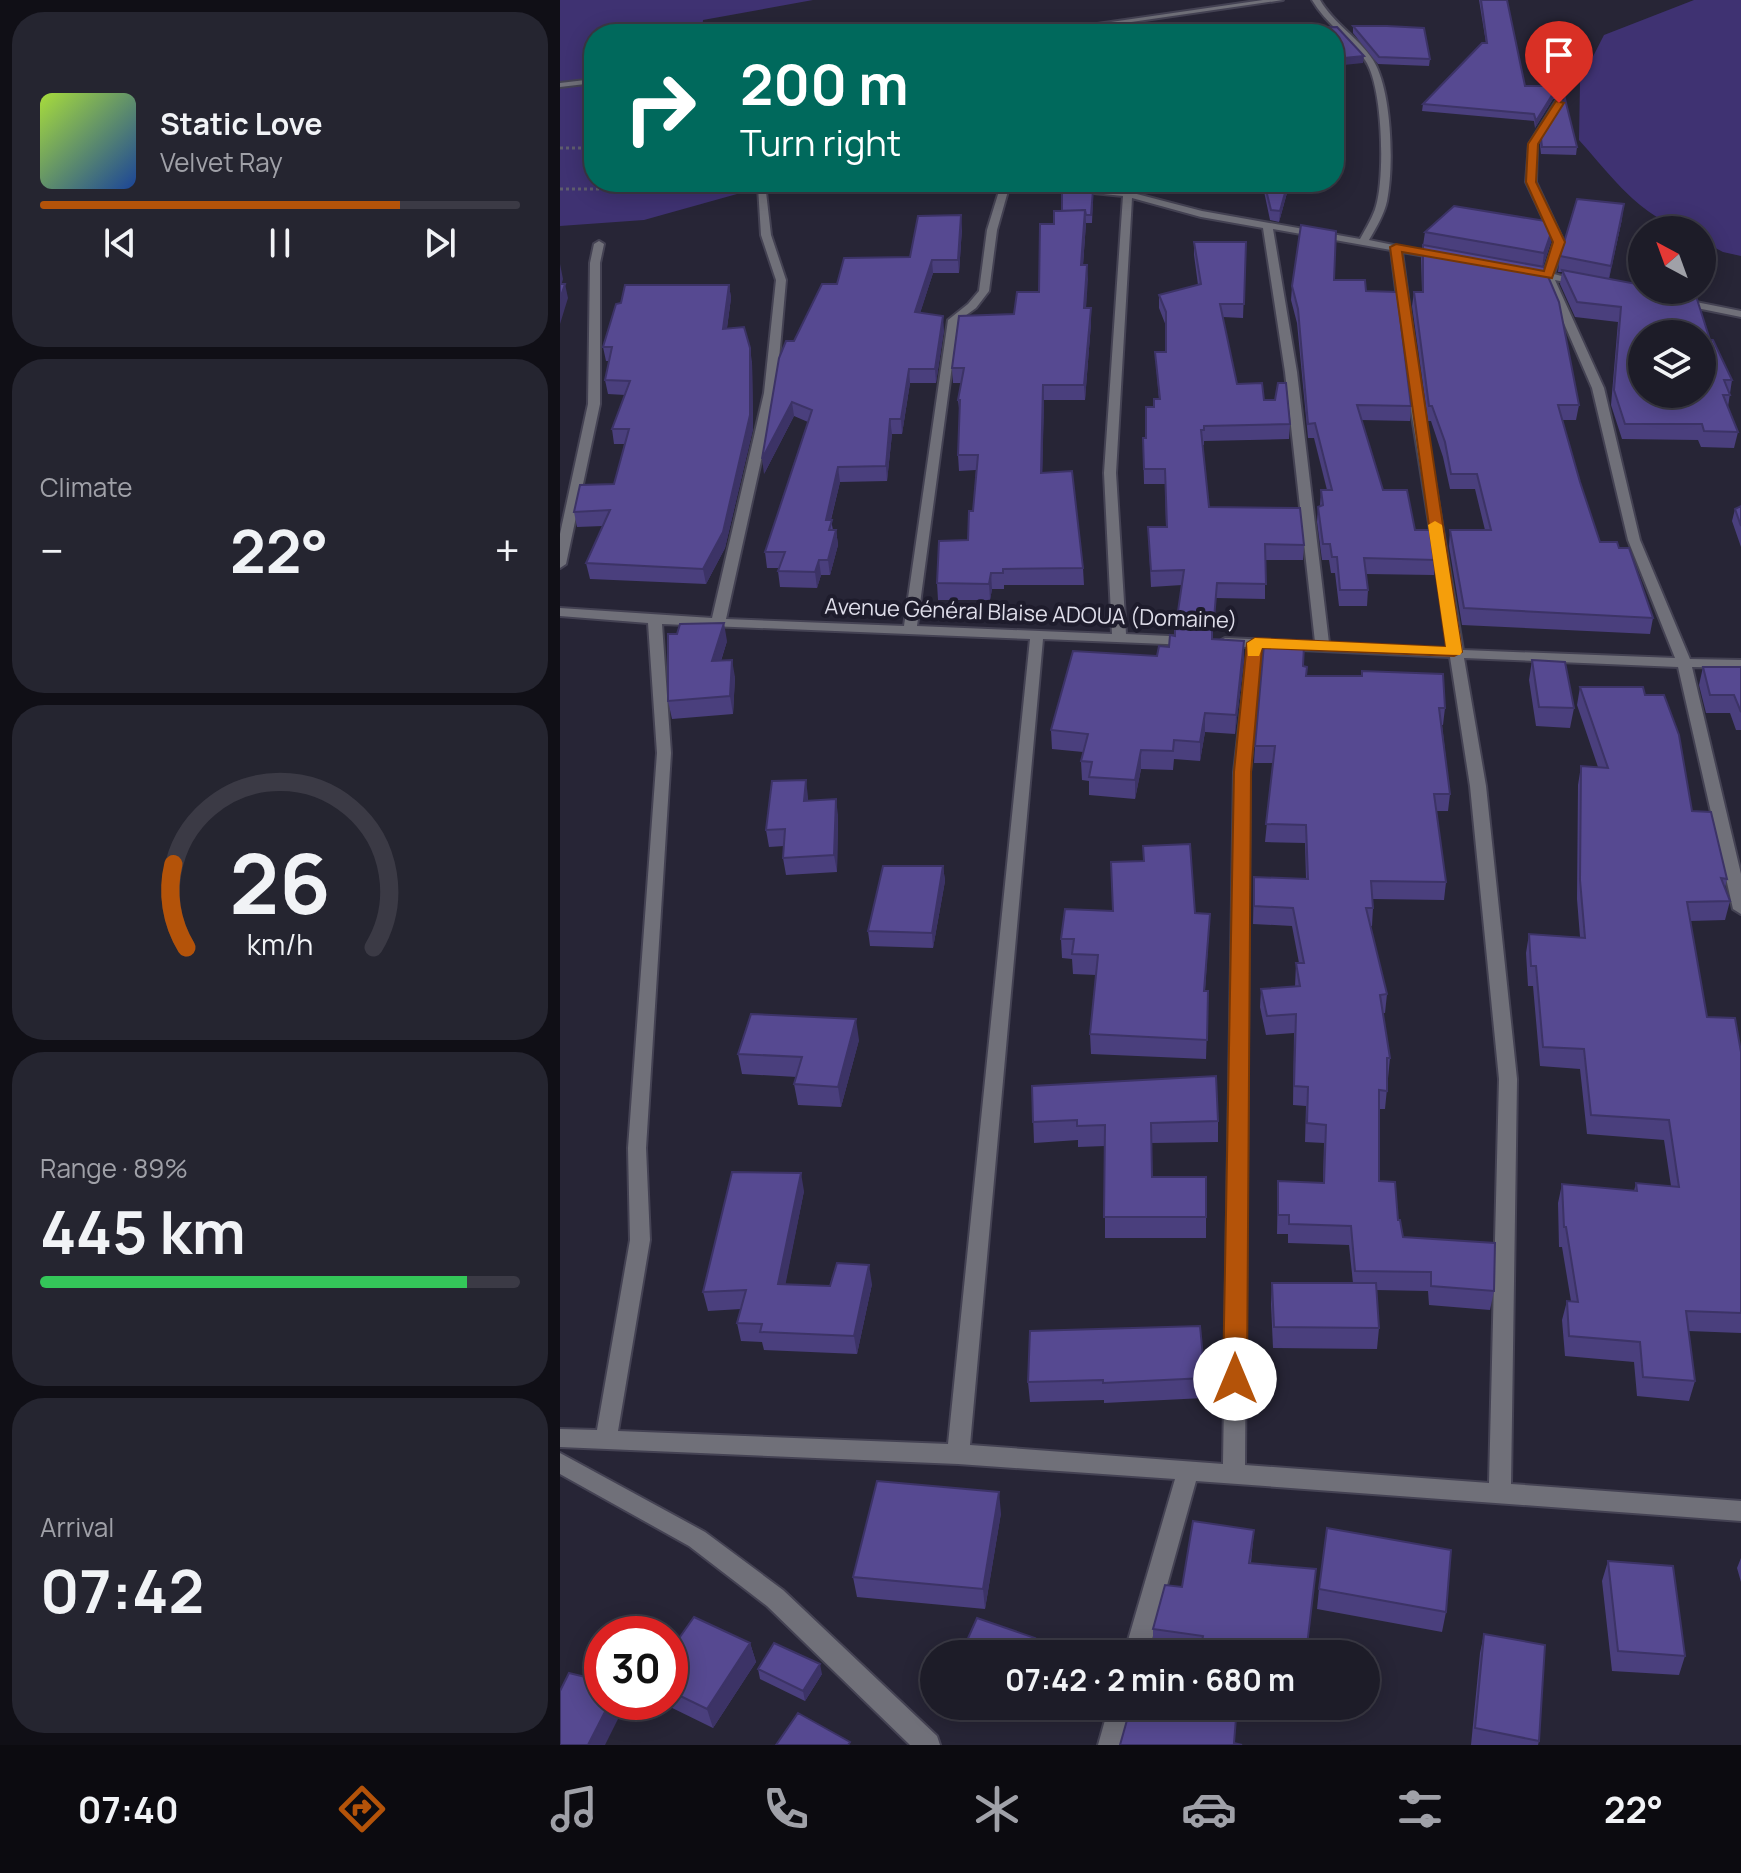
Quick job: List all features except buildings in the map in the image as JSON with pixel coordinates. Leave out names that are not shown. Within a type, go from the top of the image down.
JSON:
[{"type":"street","points":[[1112,24],[1279,0]]},
{"type":"street","points":[[1316,0],[1331,24]]},
{"type":"street","points":[[1344,36],[1372,63],[1387,139],[1382,201],[1364,241]]},
{"type":"street","points":[[560,85],[584,82]]},
{"type":"street","points":[[1559,103],[1533,144],[1531,182],[1559,242],[1548,276],[1598,388],[1634,540],[1684,662],[1741,909]]},
{"type":"street","points":[[718,623],[770,393],[781,280],[766,235],[761,192]]},
{"type":"street","points":[[910,631],[953,320],[984,291],[992,230],[1003,192]]},
{"type":"street","points":[[1119,638],[1110,473],[1130,192]]},
{"type":"street","points":[[1141,192],[1201,214],[1455,258]]},
{"type":"street","points":[[1268,226],[1291,372],[1322,646]]},
{"type":"street","points":[[560,564],[594,404],[595,263],[599,244]]},
{"type":"street","points":[[1396,247],[1454,652],[1478,786],[1508,1079],[1500,1494]]},
{"type":"street","points":[[1515,269],[1595,285]]},
{"type":"street","points":[[1691,304],[1737,313],[1741,330]]},
{"type":"street","name":"Avenue Général Blaise ADOUA (Domaine)","points":[[560,612],[718,623],[1741,664]]},
{"type":"street","points":[[606,1438],[640,1240],[637,1148],[664,753],[655,620]]},
{"type":"street","points":[[958,1454],[1037,635]]},
{"type":"street","points":[[1234,1475],[1242,772],[1255,643]]},
{"type":"street","points":[[560,1438],[958,1454],[1741,1511]]},
{"type":"street","points":[[560,1463],[697,1539],[753,1581],[775,1598],[928,1745]]},
{"type":"street","points":[[1140,1640],[1188,1471]]},
{"type":"street","points":[[1110,1745],[1117,1720]]},
{"type":"path","points":[[560,148],[584,148]]},
{"type":"path","points":[[560,189],[584,189]]},
{"type":"shaded area","points":[[560,0],[813,0],[703,20],[703,24],[584,24],[584,192],[737,194],[644,220],[560,226]]},
{"type":"shaded area","points":[[1694,0],[1741,0],[1741,256],[1716,248],[1716,216],[1656,216],[1618,184],[1579,140],[1580,82],[1604,35]]},
{"type":"slow traffic","points":[[1254,653],[1255,643],[1454,652],[1435,525]]},
{"type":"route","points":[[1235,1379],[1242,772],[1255,643],[1454,652],[1396,247],[1548,276],[1559,242],[1531,182],[1533,144],[1559,103]]}]
